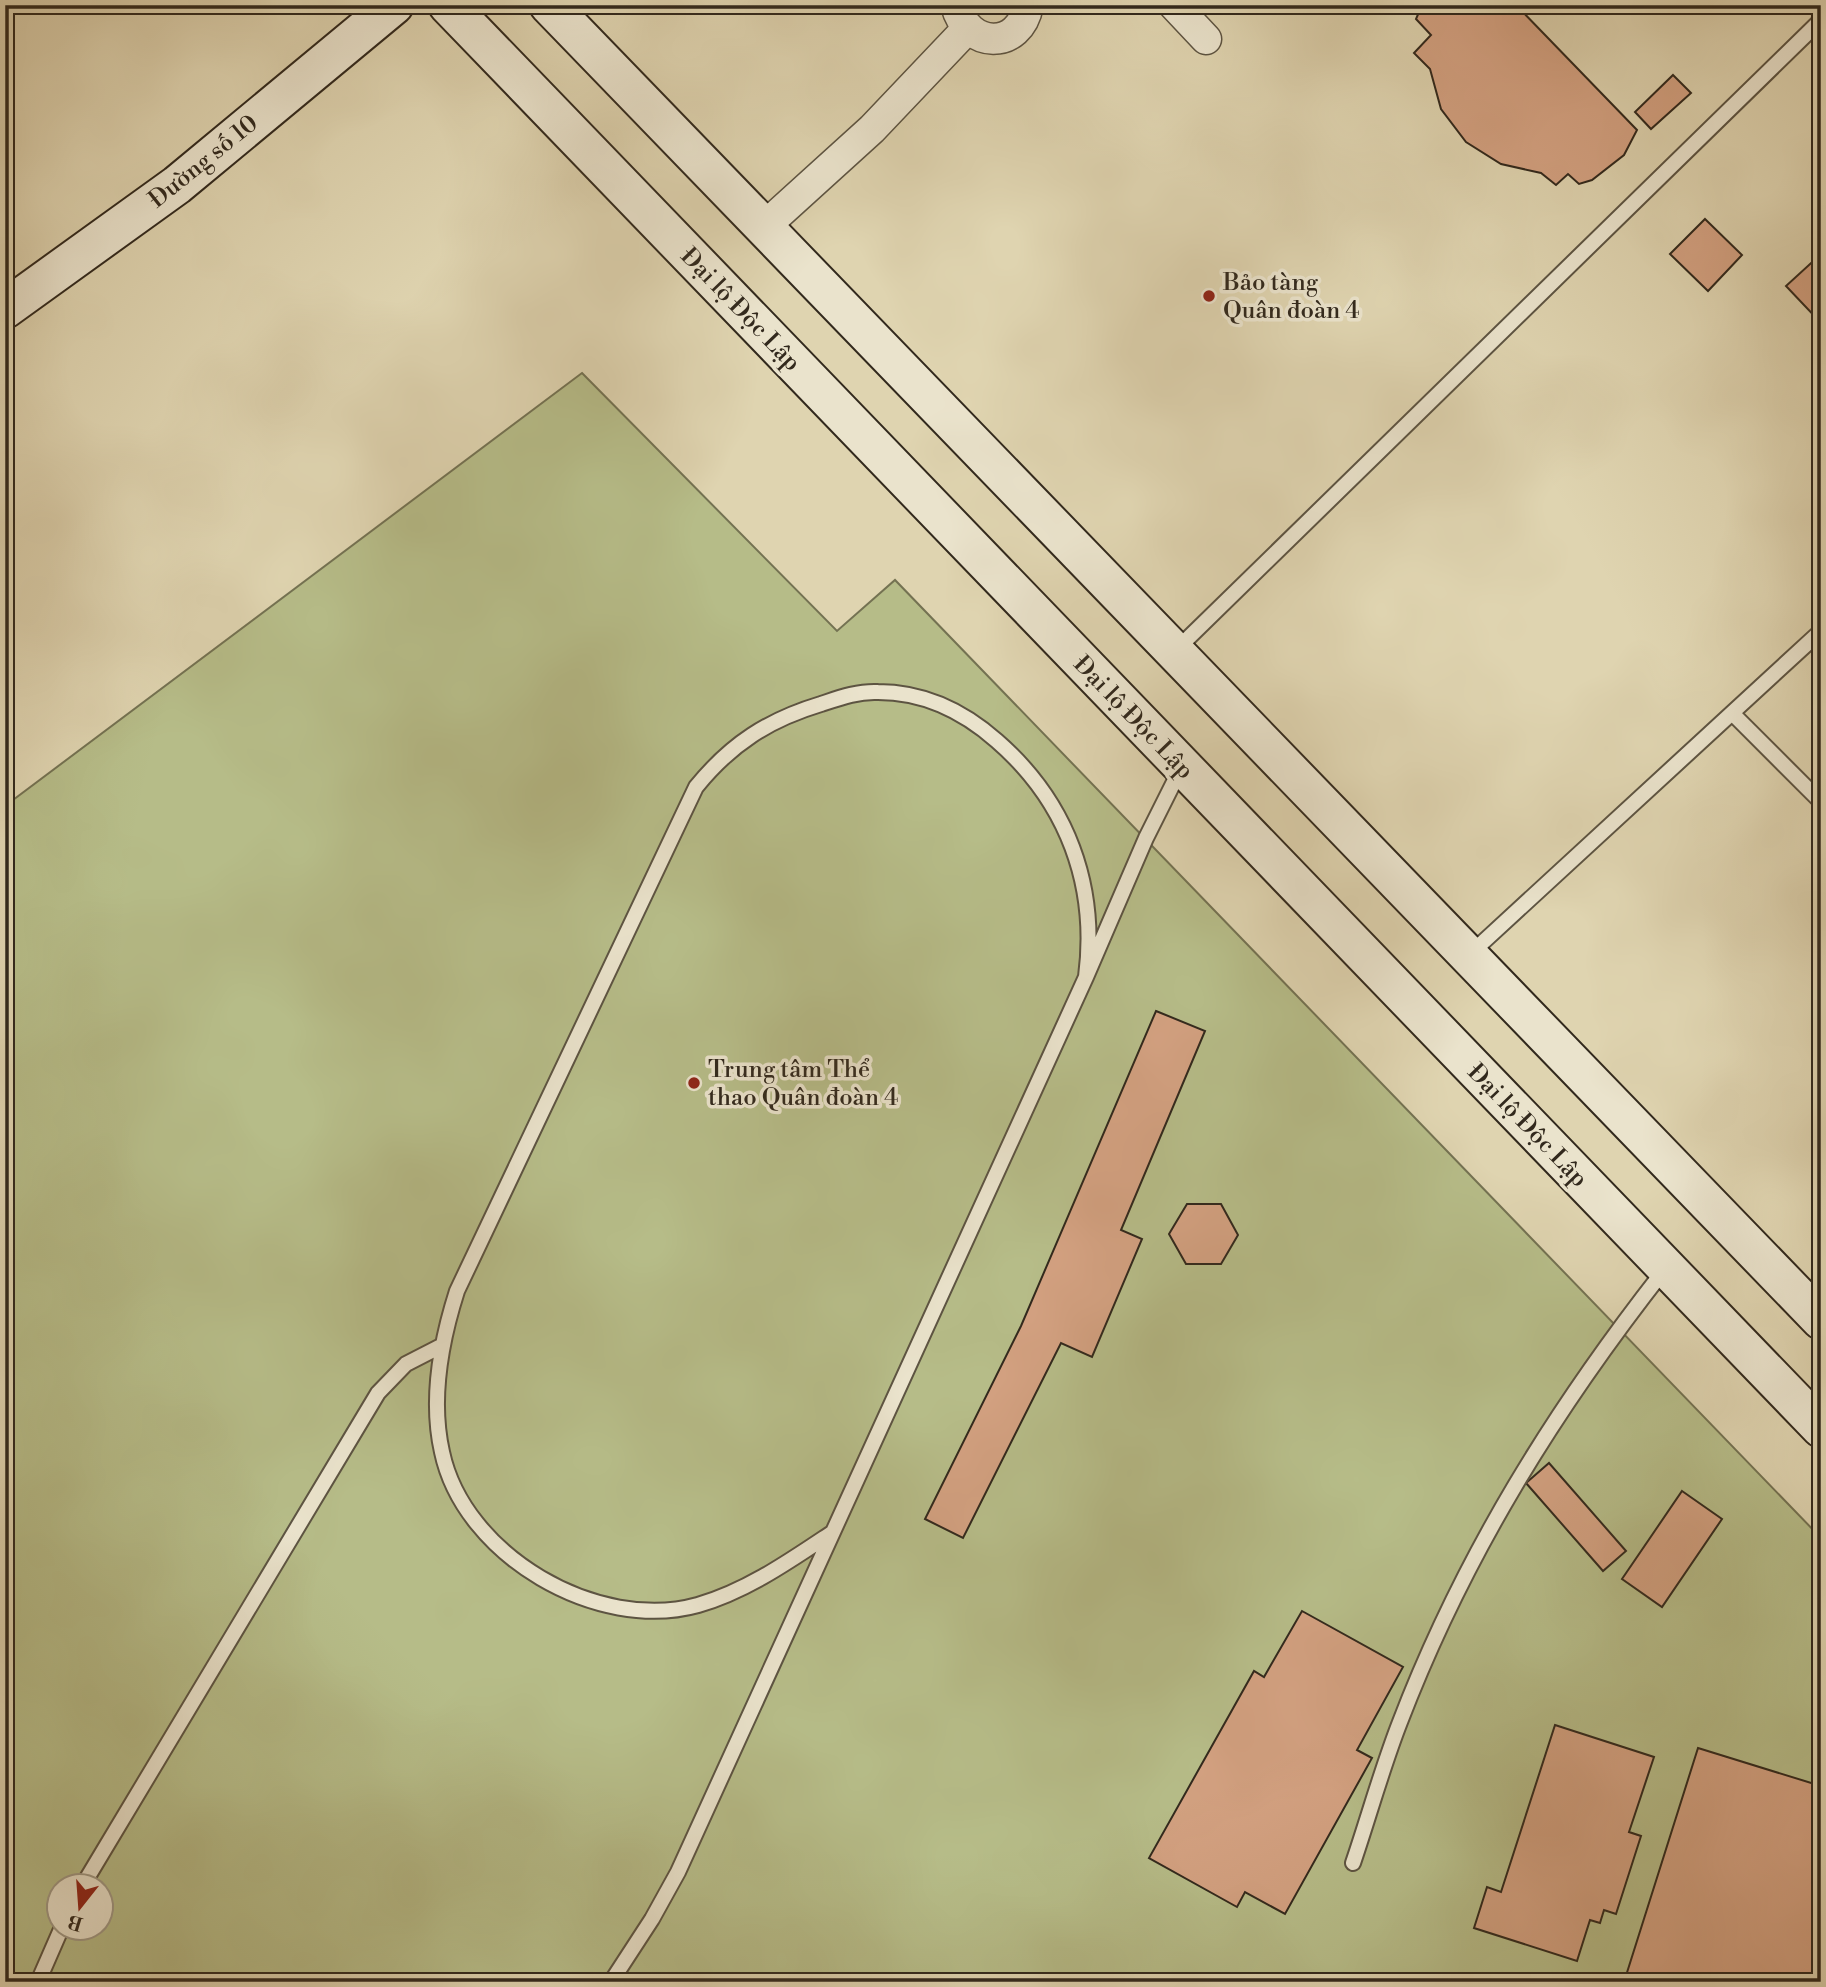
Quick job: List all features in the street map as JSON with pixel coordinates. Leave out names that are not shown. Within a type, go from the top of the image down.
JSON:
[{"type":"main road","name":"Đường số 10","points":[[5,309],[177,185],[394,5]]},
{"type":"main road","name":"Đại lộ Độc Lập","points":[[448,5],[1821,1428]]},
{"type":"main road","points":[[550,5],[1821,1320]]},
{"type":"street","points":[[764,227],[872,129],[962,17],[979,37],[1007,36],[1018,28],[1028,5]]},
{"type":"street","points":[[1174,5],[1206,39]]},
{"type":"lane","points":[[1175,652],[1821,20]]},
{"type":"lane","points":[[1468,956],[1821,631]]},
{"type":"lane","points":[[833,1532],[752,1582],[697,1605],[639,1611],[610,1607],[574,1595],[529,1571],[503,1551],[465,1505],[442,1454],[437,1414],[443,1345],[457,1291],[696,787],[727,751],[770,722],[794,711],[846,696],[875,692],[929,699],[974,721],[1019,760],[1041,786],[1058,811],[1071,839],[1087,901],[1090,932],[1086,977]]},
{"type":"lane","points":[[1732,713],[1821,802]]},
{"type":"lane","points":[[611,1982],[652,1919],[678,1872],[1086,977],[1146,838],[1182,766]]},
{"type":"lane","points":[[1353,1863],[1399,1723],[1466,1572],[1565,1402],[1666,1268]]},
{"type":"lane","points":[[91,1871],[378,1393],[406,1364],[443,1345]]},
{"type":"lane","points":[[38,1982],[56,1941]]},
{"type":"green space","name":"Trung tâm Thể thao Quân đoàn 4","points":[[582,373],[837,631],[895,580],[1821,1538],[1821,1982],[5,1982],[5,806]]},
{"type":"building","points":[[1422,5],[1516,5],[1637,130],[1624,155],[1592,180],[1579,184],[1568,174],[1556,185],[1541,173],[1501,164],[1466,142],[1441,109],[1430,69],[1414,53],[1431,35],[1416,19]]},
{"type":"building","points":[[1673,75],[1691,93],[1651,129],[1635,112]]},
{"type":"building","points":[[1705,219],[1742,255],[1708,291],[1670,254]]},
{"type":"building","points":[[1821,254],[1821,323],[1786,286]]},
{"type":"building","points":[[1156,1011],[1205,1031],[1121,1230],[1142,1239],[1092,1357],[1061,1343],[963,1538],[925,1519],[1021,1326]]},
{"type":"building","points":[[1187,1204],[1221,1204],[1238,1235],[1221,1264],[1186,1264],[1169,1234]]},
{"type":"building","points":[[1549,1463],[1626,1551],[1603,1571],[1526,1483]]},
{"type":"building","points":[[1682,1491],[1722,1519],[1662,1607],[1622,1579]]},
{"type":"building","points":[[1302,1611],[1403,1667],[1357,1750],[1372,1758],[1285,1914],[1245,1892],[1237,1907],[1149,1858],[1254,1671],[1264,1677]]},
{"type":"building","points":[[1555,1725],[1654,1757],[1629,1832],[1641,1836],[1616,1914],[1604,1910],[1600,1923],[1590,1920],[1577,1961],[1474,1928],[1487,1887],[1501,1892]]},
{"type":"building","points":[[1698,1748],[1821,1786],[1821,1982],[1624,1982]]},
{"type":"place","name":"Bảo tàng Quân đoàn 4","points":[[1209,296]]},
{"type":"place","name":"Trung tâm Thể thao Quân đoàn 4","points":[[694,1083]]}]
